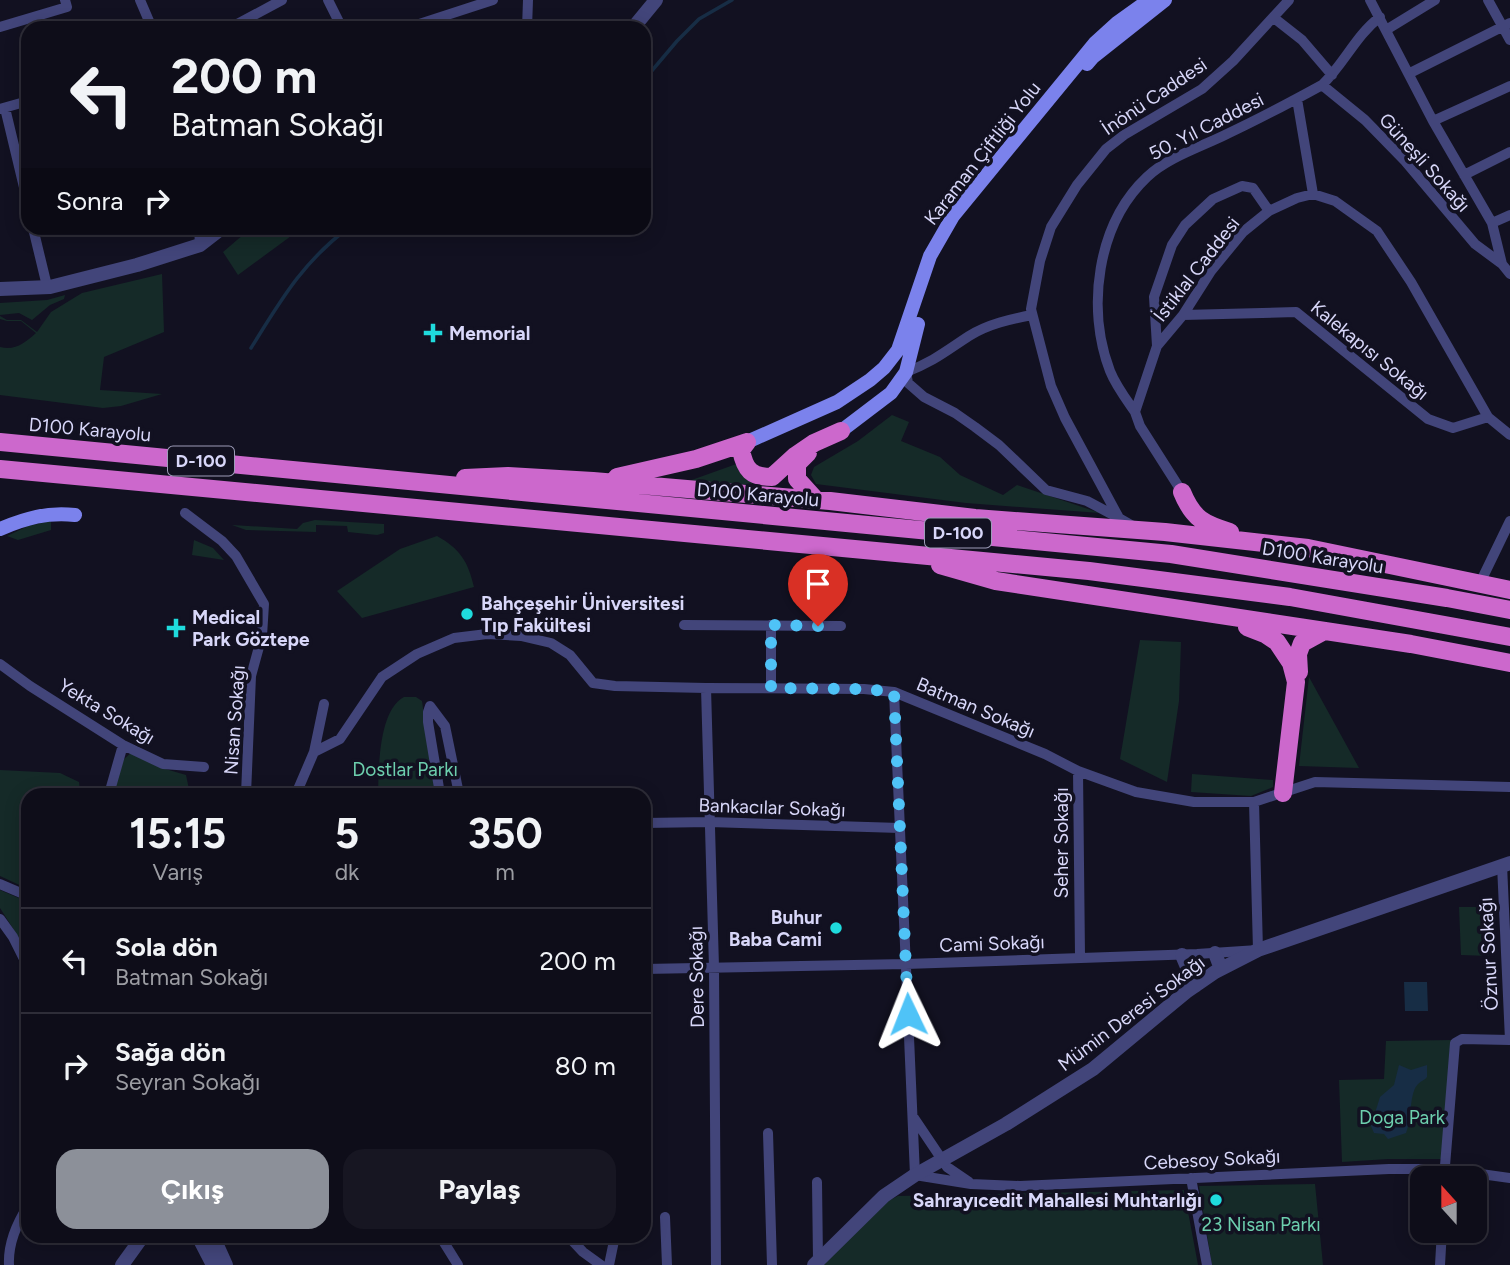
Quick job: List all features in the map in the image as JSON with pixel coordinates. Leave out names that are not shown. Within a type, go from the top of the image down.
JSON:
[{"type":"highway","points":[[747,442],[741,450],[744,463],[750,472],[757,477],[772,477],[814,443],[841,431]]},
{"type":"highway","points":[[816,500],[797,479],[797,464],[804,456],[841,431]]},
{"type":"highway","name":"D100 Karayolu","points":[[0,442],[1171,554],[1510,610]]},
{"type":"highway","points":[[593,481],[681,463],[747,442]]},
{"type":"highway","name":"D-100","points":[[0,469],[1089,571],[1358,609],[1510,637]]},
{"type":"highway","points":[[0,477],[51,475]]},
{"type":"highway","points":[[402,480],[508,476],[593,481],[816,500],[975,518],[1186,534],[1274,544],[1371,560],[1510,590]]},
{"type":"highway","points":[[1182,492],[1195,516],[1211,526],[1274,544]]},
{"type":"highway","points":[[1165,532],[1176,526],[1182,517],[1182,492]]},
{"type":"highway","points":[[1186,534],[1208,531],[1211,526]]},
{"type":"highway","points":[[896,553],[996,581],[1411,644],[1510,663]]},
{"type":"highway","points":[[1221,616],[1265,634],[1277,642],[1291,663],[1297,692]]},
{"type":"highway","points":[[1287,792],[1298,654],[1302,643],[1324,631]]},
{"type":"main road","name":"Karaman Çiftliği Yolu","points":[[747,442],[837,402],[884,368],[898,350],[930,256],[953,216],[1095,43],[1149,0]]},
{"type":"main road","points":[[841,431],[891,393],[906,372],[939,257],[965,215],[1093,57],[1165,0]]},
{"type":"main road","points":[[0,529],[30,517],[75,515]]},
{"type":"street","points":[[0,27],[67,7],[65,0]]},
{"type":"street","points":[[140,0],[149,21]]},
{"type":"street","points":[[243,21],[282,0]]},
{"type":"street","points":[[328,0],[338,21]]},
{"type":"street","points":[[428,21],[493,0]]},
{"type":"street","points":[[527,21],[528,0]]},
{"type":"street","points":[[639,21],[656,0]]},
{"type":"street","name":"İnönü Caddesi","points":[[1119,518],[1055,397],[1031,309],[1036,273],[1051,228],[1077,184],[1106,149],[1124,135],[1202,89],[1289,0]]},
{"type":"street","points":[[1370,0],[1433,121],[1492,223],[1502,264],[1510,274]]},
{"type":"street","points":[[1387,30],[1435,0]]},
{"type":"street","points":[[1488,0],[1506,24],[1510,40]]},
{"type":"street","name":"50. Yıl Caddesi","points":[[1135,412],[1110,369],[1102,335],[1097,293],[1109,236],[1126,203],[1148,176],[1173,160],[1322,85],[1369,26],[1380,17]]},
{"type":"street","points":[[1274,18],[1302,40],[1332,75]]},
{"type":"street","points":[[1410,74],[1506,24]]},
{"type":"street","name":"Güneşli Sokağı","points":[[1322,85],[1365,120],[1405,161],[1475,244],[1502,264]]},
{"type":"street","points":[[1433,121],[1510,86]]},
{"type":"street","points":[[1297,99],[1313,194],[1335,201],[1377,231],[1411,282],[1488,417],[1510,435]]},
{"type":"street","points":[[21,103],[2,108],[21,176]]},
{"type":"street","points":[[1464,175],[1510,152]]},
{"type":"street","points":[[1157,346],[1154,297],[1172,245],[1185,225],[1213,199],[1242,186],[1252,188],[1269,211]]},
{"type":"street","name":"İstiklal Caddesi","points":[[1135,412],[1157,346],[1243,232],[1269,211],[1313,194]]},
{"type":"street","points":[[1492,223],[1510,215]]},
{"type":"street","points":[[35,235],[47,286]]},
{"type":"street","points":[[199,235],[200,245]]},
{"type":"street","points":[[0,289],[47,286],[137,265],[200,245],[213,235]]},
{"type":"street","name":"Kalekapısı Sokağı","points":[[1183,315],[1296,313],[1429,419],[1453,428],[1488,417]]},
{"type":"street","points":[[1032,315],[1005,320],[969,336],[928,363],[906,372],[908,383],[925,397],[956,413],[999,445],[1046,490],[1087,501],[1141,530]]},
{"type":"street","points":[[1135,412],[1140,426],[1182,492]]},
{"type":"street","name":"Nisan Sokağı","points":[[185,513],[222,541],[236,556],[264,604],[262,636],[251,676],[246,788]]},
{"type":"street","points":[[1480,583],[1510,521]]},
{"type":"street","points":[[684,625],[841,626]]},
{"type":"street","points":[[771,625],[771,688]]},
{"type":"street","name":"Batman Sokağı","points":[[314,752],[340,739],[382,677],[416,654],[454,638],[487,634],[521,636],[551,643],[570,655],[593,683],[615,686],[864,689],[894,692],[1045,754],[1078,771],[1136,792],[1194,802],[1254,802],[1315,782],[1510,787]]},
{"type":"street","name":"Yekta Sokağı","points":[[0,664],[123,745],[163,764],[204,767]]},
{"type":"street","name":"Dere Sokağı","points":[[706,688],[715,967],[716,1265]]},
{"type":"street","points":[[894,692],[915,1175]]},
{"type":"street","points":[[299,788],[314,752],[324,704]]},
{"type":"street","points":[[439,788],[428,722],[430,706],[445,726],[458,788]]},
{"type":"street","points":[[111,788],[123,745]]},
{"type":"street","name":"Seher Sokağı","points":[[1078,771],[1080,957]]},
{"type":"street","points":[[1254,802],[1258,950]]},
{"type":"street","name":"Bankacılar Sokağı","points":[[651,823],[710,822],[900,828]]},
{"type":"street","name":"Mümin Deresi Sokağı","points":[[816,1262],[884,1196],[915,1175],[944,1164],[1093,1069],[1195,986],[1221,969],[1258,950],[1506,864]]},
{"type":"street","name":"Öznur Sokağı","points":[[1506,864],[1510,1040]]},
{"type":"street","points":[[0,884],[21,893]]},
{"type":"street","points":[[0,919],[21,953]]},
{"type":"street","name":"Cami Sokağı","points":[[651,969],[906,964],[1258,950]]},
{"type":"street","points":[[1215,953],[1221,969]]},
{"type":"street","points":[[1182,954],[1195,986]]},
{"type":"street","points":[[1446,1166],[1455,1043],[1462,1038],[1510,1040]]},
{"type":"street","points":[[913,1116],[944,1164],[947,1174],[942,1181]]},
{"type":"street","points":[[768,1133],[772,1265]]},
{"type":"street","points":[[944,1164],[971,1184]]},
{"type":"street","name":"Cebesoy Sokağı","points":[[915,1175],[971,1184],[1020,1185],[1389,1169],[1410,1170]]},
{"type":"street","name":"Cebesoy Sokağı","points":[[1488,1176],[1510,1178]]},
{"type":"street","points":[[1191,1178],[1207,1265]]},
{"type":"street","points":[[816,1262],[817,1182]]},
{"type":"street","points":[[665,1217],[667,1265]]},
{"type":"street","points":[[9,1265],[8,1258],[21,1218]]},
{"type":"street","points":[[122,1265],[135,1243]]},
{"type":"street","points":[[202,1243],[213,1265]]},
{"type":"street","points":[[215,1243],[226,1265]]},
{"type":"street","points":[[444,1243],[458,1265]]},
{"type":"street","points":[[575,1243],[601,1265]]},
{"type":"street","points":[[609,1265],[614,1243]]},
{"type":"street","points":[[1439,1265],[1441,1243]]},
{"type":"green space","points":[[243,235],[292,235],[238,275],[223,252]]},
{"type":"green space","points":[[162,274],[164,332],[104,357],[100,390],[162,394],[121,406],[103,408],[0,395],[0,347],[20,345],[36,333],[21,321],[7,321],[0,319],[0,316],[7,320],[21,320],[37,332],[51,312],[82,293]]},
{"type":"green space","points":[[65,295],[64,299],[50,305],[32,320],[19,313],[0,315],[0,303],[47,300]]},
{"type":"green space","points":[[892,415],[909,422],[901,441],[940,457],[960,475],[1003,495],[1017,485],[1100,513],[966,503],[816,484],[811,475],[814,467],[858,441]]},
{"type":"green space","points":[[742,462],[753,485],[686,482]]},
{"type":"green space","points":[[315,520],[384,524],[384,533],[377,535],[348,532],[347,526],[316,525],[316,532],[246,530],[232,525],[297,529],[303,523]]},
{"type":"green space","points":[[51,521],[51,530],[18,540],[7,536],[28,526]]},
{"type":"green space","points":[[437,536],[462,557],[474,587],[362,618],[337,591],[400,549]]},
{"type":"green space","points":[[194,540],[213,548],[224,560],[192,555]]},
{"type":"green space","points":[[1140,640],[1181,642],[1179,701],[1167,782],[1120,759]]},
{"type":"green space","points":[[1309,677],[1359,768],[1299,766]]},
{"type":"green space","name":"Dostlar Parkı","points":[[404,697],[416,697],[422,701],[434,788],[378,788],[382,741],[395,704]]},
{"type":"green space","points":[[131,753],[162,768],[186,775],[189,788],[114,788],[124,759]]},
{"type":"green space","points":[[0,770],[60,773],[79,782],[80,788],[21,788],[21,886],[0,876]]},
{"type":"green space","points":[[1192,774],[1273,780],[1273,787],[1251,796],[1191,792]]},
{"type":"green space","points":[[0,890],[21,899],[21,941],[0,908]]},
{"type":"green space","points":[[1459,907],[1489,907],[1489,956],[1461,955]]},
{"type":"green space","name":"Doga Park","points":[[1453,1040],[1441,1159],[1342,1162],[1339,1080],[1384,1079],[1386,1041]]},
{"type":"green space","name":"23 Nisan Parkı","points":[[1315,1184],[1323,1265],[1212,1265],[1199,1186]]},
{"type":"green space","points":[[1184,1190],[1198,1265],[822,1265],[888,1201],[898,1196]]},
{"type":"water","points":[[1404,982],[1427,982],[1428,1011],[1405,1011]]},
{"type":"water","points":[[1399,1065],[1411,1070],[1427,1065],[1427,1077],[1415,1088],[1406,1133],[1388,1139],[1384,1134],[1374,1133],[1371,1126],[1380,1097],[1394,1085]]},
{"type":"waterway","points":[[651,72],[699,19],[732,0]]},
{"type":"waterway","points":[[251,348],[305,269],[339,235]]},
{"type":"place","name":"Memorial","points":[[433,333]]},
{"type":"place","name":"Bahçeşehir Üniversitesi Tıp Fakültesi","points":[[467,614]]},
{"type":"place","name":"Medical Park Göztepe","points":[[176,628]]},
{"type":"place","name":"Buhur Baba Cami","points":[[836,928]]},
{"type":"place","name":"Sahrayıcedit Mahallesi Muhtarlığı","points":[[1216,1200]]},
{"type":"route","points":[[818,626],[771,625],[771,688],[894,692],[908,1014]]}]
